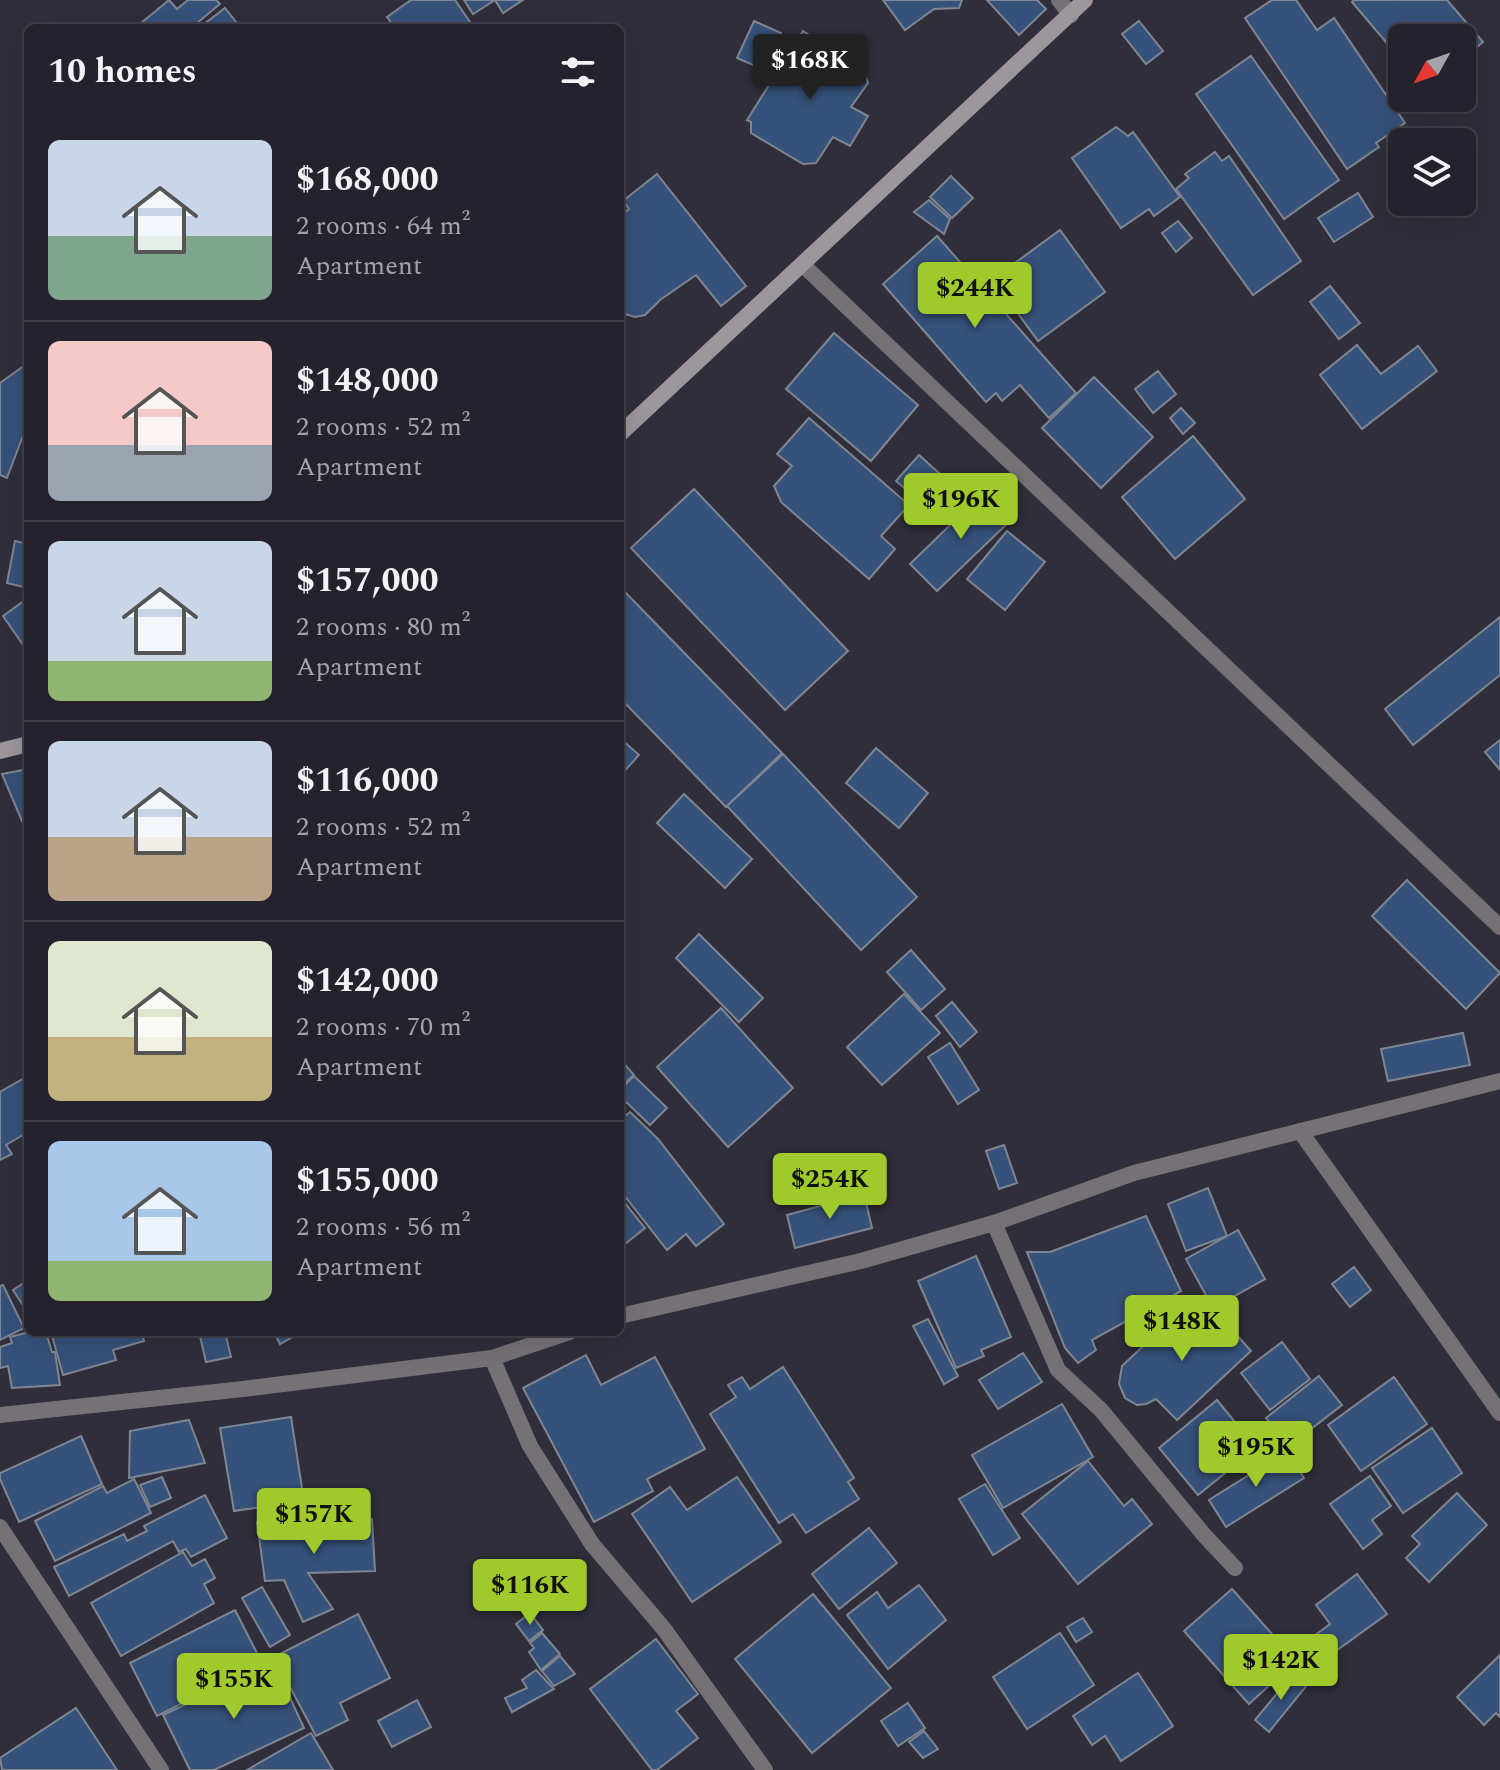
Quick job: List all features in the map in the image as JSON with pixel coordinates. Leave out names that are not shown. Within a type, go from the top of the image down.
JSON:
[{"type":"street","points":[[1059,0],[1071,15]]},
{"type":"street","points":[[624,430],[1085,0]]},
{"type":"street","points":[[803,265],[1500,927]]},
{"type":"street","points":[[0,751],[24,745]]},
{"type":"street","points":[[624,1315],[861,1261],[994,1223],[1134,1173],[1500,1081]]},
{"type":"street","points":[[1300,1131],[1500,1413]]},
{"type":"street","points":[[994,1223],[1058,1370],[1101,1410],[1235,1568]]},
{"type":"street","points":[[0,1415],[492,1358],[558,1336]]},
{"type":"street","points":[[492,1358],[530,1446],[592,1544],[664,1629],[765,1770]]},
{"type":"street","points":[[0,1527],[161,1770]]},
{"type":"building","points":[[169,0],[177,9],[188,0],[216,0],[220,4],[196,24],[140,24]]},
{"type":"building","points":[[411,0],[455,0],[471,24],[392,24],[387,17]]},
{"type":"building","points":[[464,0],[495,0],[473,14]]},
{"type":"building","points":[[495,0],[523,0],[503,13]]},
{"type":"building","points":[[883,0],[962,0],[959,8],[934,9],[905,30]]},
{"type":"building","points":[[987,0],[1037,0],[1046,9],[1019,35]]},
{"type":"building","points":[[1272,0],[1296,0],[1317,30],[1334,18],[1388,98],[1388,112],[1398,112],[1405,123],[1398,128],[1388,128],[1388,135],[1376,143],[1379,147],[1347,169],[1245,18]]},
{"type":"building","points":[[1447,0],[1468,24],[1388,24],[1388,44],[1352,2]]},
{"type":"building","points":[[225,8],[238,24],[204,24]]},
{"type":"building","points":[[754,21],[781,33],[765,70],[737,58]]},
{"type":"building","points":[[1139,21],[1163,51],[1146,64],[1122,34]]},
{"type":"building","points":[[803,31],[863,68],[868,83],[851,107],[868,116],[850,146],[833,137],[816,163],[803,164],[751,133],[751,122],[747,120]]},
{"type":"building","points":[[1476,34],[1483,42],[1476,48]]},
{"type":"building","points":[[1251,56],[1339,180],[1284,219],[1196,94]]},
{"type":"building","points":[[1116,127],[1128,136],[1133,132],[1180,197],[1154,216],[1149,209],[1121,228],[1072,158]]},
{"type":"building","points":[[1215,152],[1222,161],[1229,156],[1301,261],[1253,295],[1176,189],[1189,178],[1185,174]]},
{"type":"building","points":[[657,174],[746,286],[721,306],[696,275],[660,300],[645,315],[624,315],[624,213],[629,209],[624,200]]},
{"type":"building","points":[[951,176],[973,198],[952,218],[930,197]]},
{"type":"building","points":[[1358,193],[1373,217],[1334,242],[1318,218]]},
{"type":"building","points":[[929,200],[950,219],[944,234],[914,212]]},
{"type":"building","points":[[1178,221],[1192,238],[1176,252],[1162,233]]},
{"type":"building","points":[[1060,230],[1105,292],[1038,341],[993,279]]},
{"type":"building","points":[[937,236],[1076,393],[1049,418],[1020,385],[1002,401],[996,393],[986,402],[883,284]]},
{"type":"building","points":[[1330,286],[1360,323],[1339,339],[1310,302]]},
{"type":"building","points":[[834,333],[918,405],[871,461],[786,389]]},
{"type":"building","points":[[1357,345],[1381,374],[1418,346],[1437,371],[1362,429],[1320,375]]},
{"type":"building","points":[[24,366],[24,433],[7,478],[0,475],[0,383]]},
{"type":"building","points":[[1158,371],[1176,394],[1153,413],[1135,389]]},
{"type":"building","points":[[1094,377],[1153,437],[1101,488],[1042,428]]},
{"type":"building","points":[[1181,408],[1195,423],[1183,434],[1170,418]]},
{"type":"building","points":[[809,418],[909,505],[881,536],[895,549],[869,579],[781,502],[774,486],[792,466],[777,454]]},
{"type":"building","points":[[1193,436],[1245,499],[1175,559],[1122,497]]},
{"type":"building","points":[[919,455],[939,473],[917,499],[896,481]]},
{"type":"building","points":[[694,489],[848,651],[785,710],[631,548]]},
{"type":"building","points":[[984,492],[1012,519],[937,591],[910,564]]},
{"type":"building","points":[[1007,531],[1045,562],[1005,610],[967,579]]},
{"type":"building","points":[[15,541],[24,543],[24,587],[7,583]]},
{"type":"building","points":[[624,591],[782,753],[726,807],[624,702]]},
{"type":"building","points":[[24,601],[24,646],[3,616]]},
{"type":"building","points":[[1500,617],[1500,675],[1413,745],[1385,709]]},
{"type":"building","points":[[1500,740],[1500,770],[1485,752]]},
{"type":"building","points":[[624,742],[639,755],[624,772]]},
{"type":"building","points":[[876,748],[928,793],[899,828],[846,783]]},
{"type":"building","points":[[783,754],[917,897],[861,950],[727,806]]},
{"type":"building","points":[[24,770],[24,826],[2,774]]},
{"type":"building","points":[[684,794],[752,859],[725,888],[657,823]]},
{"type":"building","points":[[1407,880],[1500,973],[1466,1009],[1372,916]]},
{"type":"building","points":[[699,934],[763,998],[739,1022],[676,958]]},
{"type":"building","points":[[911,950],[945,989],[921,1010],[887,972]]},
{"type":"building","points":[[904,994],[940,1033],[882,1085],[847,1047]]},
{"type":"building","points":[[952,1002],[977,1032],[960,1047],[936,1016]]},
{"type":"building","points":[[721,1008],[793,1088],[728,1147],[657,1067]]},
{"type":"building","points":[[1463,1033],[1470,1065],[1388,1081],[1381,1049]]},
{"type":"building","points":[[950,1043],[979,1090],[958,1104],[928,1057]]},
{"type":"building","points":[[624,1064],[634,1075],[624,1084]]},
{"type":"building","points":[[634,1076],[667,1108],[650,1125],[624,1100],[624,1086]]},
{"type":"building","points":[[24,1078],[24,1134],[6,1145],[12,1154],[0,1160],[0,1092]]},
{"type":"building","points":[[630,1112],[658,1139],[724,1224],[696,1246],[686,1234],[667,1250],[624,1195],[624,1117]]},
{"type":"building","points":[[1004,1145],[1017,1183],[999,1189],[986,1151]]},
{"type":"building","points":[[1208,1188],[1227,1236],[1186,1251],[1168,1204]]},
{"type":"building","points":[[864,1194],[872,1228],[795,1248],[787,1215]]},
{"type":"building","points":[[624,1202],[645,1228],[624,1245]]},
{"type":"building","points":[[1146,1216],[1181,1291],[1092,1340],[1096,1350],[1078,1363],[1065,1348],[1027,1252],[1050,1252]]},
{"type":"building","points":[[1238,1230],[1265,1279],[1213,1308],[1186,1259]]},
{"type":"building","points":[[976,1256],[1011,1337],[981,1350],[984,1356],[956,1368],[918,1281]]},
{"type":"building","points":[[1354,1267],[1371,1290],[1350,1307],[1332,1284]]},
{"type":"building","points":[[24,1283],[24,1307],[13,1290]]},
{"type":"building","points":[[3,1285],[24,1328],[0,1340],[0,1286]]},
{"type":"building","points":[[1192,1307],[1209,1323],[1219,1315],[1251,1351],[1177,1420],[1156,1399],[1137,1405],[1125,1398],[1119,1384],[1122,1366],[1158,1332],[1161,1336]]},
{"type":"building","points":[[928,1319],[958,1376],[944,1384],[913,1326]]},
{"type":"building","points":[[24,1333],[24,1336],[47,1336],[52,1352],[55,1352],[60,1385],[12,1388],[8,1366],[0,1368],[0,1347],[12,1343],[10,1337]]},
{"type":"building","points":[[52,1336],[143,1336],[144,1341],[113,1350],[116,1360],[63,1375]]},
{"type":"building","points":[[200,1336],[226,1336],[231,1357],[206,1362]]},
{"type":"building","points":[[276,1336],[294,1336],[280,1344]]},
{"type":"building","points":[[1282,1342],[1310,1379],[1270,1410],[1241,1373]]},
{"type":"building","points":[[1023,1353],[1042,1382],[998,1409],[979,1380]]},
{"type":"building","points":[[586,1355],[601,1385],[655,1357],[705,1449],[647,1479],[653,1491],[594,1522],[523,1388]]},
{"type":"building","points":[[783,1367],[854,1478],[848,1482],[859,1499],[806,1533],[793,1514],[779,1523],[710,1414],[736,1397],[728,1385],[742,1377],[750,1389]]},
{"type":"building","points":[[1319,1376],[1342,1405],[1289,1446],[1266,1418]]},
{"type":"building","points":[[1394,1377],[1427,1424],[1361,1471],[1328,1425]]},
{"type":"building","points":[[1217,1400],[1256,1448],[1198,1495],[1159,1448]]},
{"type":"building","points":[[1062,1404],[1093,1457],[1003,1508],[972,1455]]},
{"type":"building","points":[[291,1417],[304,1501],[234,1511],[220,1428]]},
{"type":"building","points":[[189,1420],[205,1463],[129,1478],[130,1431]]},
{"type":"building","points":[[1432,1428],[1462,1473],[1403,1513],[1372,1468]]},
{"type":"building","points":[[81,1436],[102,1484],[19,1522],[0,1473]]},
{"type":"building","points":[[1287,1451],[1304,1478],[1226,1527],[1209,1500]]},
{"type":"building","points":[[1088,1461],[1124,1506],[1132,1499],[1152,1524],[1078,1584],[1022,1514]]},
{"type":"building","points":[[1370,1476],[1391,1506],[1372,1520],[1382,1534],[1363,1549],[1330,1504]]},
{"type":"building","points":[[162,1477],[171,1498],[150,1507],[140,1485]]},
{"type":"building","points":[[737,1477],[781,1542],[692,1602],[632,1514],[670,1487],[687,1510]]},
{"type":"building","points":[[134,1479],[151,1513],[55,1561],[35,1521],[103,1486],[107,1493]]},
{"type":"building","points":[[985,1484],[1020,1538],[993,1555],[959,1499]]},
{"type":"building","points":[[1457,1493],[1487,1525],[1429,1582],[1406,1558],[1420,1544],[1412,1536]]},
{"type":"building","points":[[205,1495],[227,1538],[191,1557],[186,1549],[179,1552],[173,1541],[69,1596],[54,1567],[124,1534],[127,1541],[147,1531],[144,1526]]},
{"type":"building","points":[[372,1519],[375,1571],[308,1573],[333,1609],[303,1622],[284,1580],[265,1581],[257,1522]]},
{"type":"building","points":[[869,1528],[897,1563],[839,1609],[812,1574]]},
{"type":"building","points":[[183,1552],[192,1566],[205,1559],[215,1578],[204,1584],[214,1603],[121,1656],[91,1603]]},
{"type":"building","points":[[1357,1574],[1387,1614],[1329,1656],[1314,1636],[1330,1624],[1316,1605]]},
{"type":"building","points":[[919,1585],[946,1620],[888,1669],[847,1615],[877,1592],[888,1608]]},
{"type":"building","points":[[262,1587],[290,1635],[270,1647],[242,1598]]},
{"type":"building","points":[[1232,1589],[1296,1661],[1249,1704],[1184,1631]]},
{"type":"building","points":[[813,1594],[891,1688],[812,1753],[735,1659]]},
{"type":"building","points":[[235,1610],[262,1663],[157,1716],[130,1663]]},
{"type":"building","points":[[530,1613],[543,1630],[529,1641],[516,1624]]},
{"type":"building","points":[[358,1614],[390,1678],[340,1703],[348,1720],[316,1736],[274,1657]]},
{"type":"building","points":[[1083,1618],[1092,1632],[1076,1642],[1067,1627]]},
{"type":"building","points":[[542,1633],[560,1654],[541,1670],[529,1652],[534,1648],[530,1643]]},
{"type":"building","points":[[1060,1633],[1094,1685],[1027,1729],[993,1677]]},
{"type":"building","points":[[656,1639],[698,1694],[676,1711],[698,1738],[657,1770],[652,1770],[590,1689]]},
{"type":"building","points":[[1500,1655],[1500,1717],[1496,1713],[1484,1725],[1457,1697]]},
{"type":"building","points":[[560,1656],[575,1674],[554,1686],[542,1671]]},
{"type":"building","points":[[274,1663],[304,1728],[214,1770],[190,1770],[163,1715]]},
{"type":"building","points":[[536,1670],[554,1689],[512,1712],[505,1698],[527,1688],[522,1680]]},
{"type":"building","points":[[1138,1673],[1173,1726],[1121,1761],[1105,1736],[1092,1745],[1073,1716]]},
{"type":"building","points":[[1294,1673],[1308,1684],[1269,1732],[1255,1720]]},
{"type":"building","points":[[417,1700],[431,1727],[392,1747],[378,1721]]},
{"type":"building","points":[[908,1703],[925,1728],[898,1746],[881,1721]]},
{"type":"building","points":[[76,1708],[117,1770],[2,1770],[0,1758]]},
{"type":"building","points":[[924,1731],[938,1749],[923,1758],[909,1742]]},
{"type":"building","points":[[311,1733],[333,1770],[247,1770]]}]
